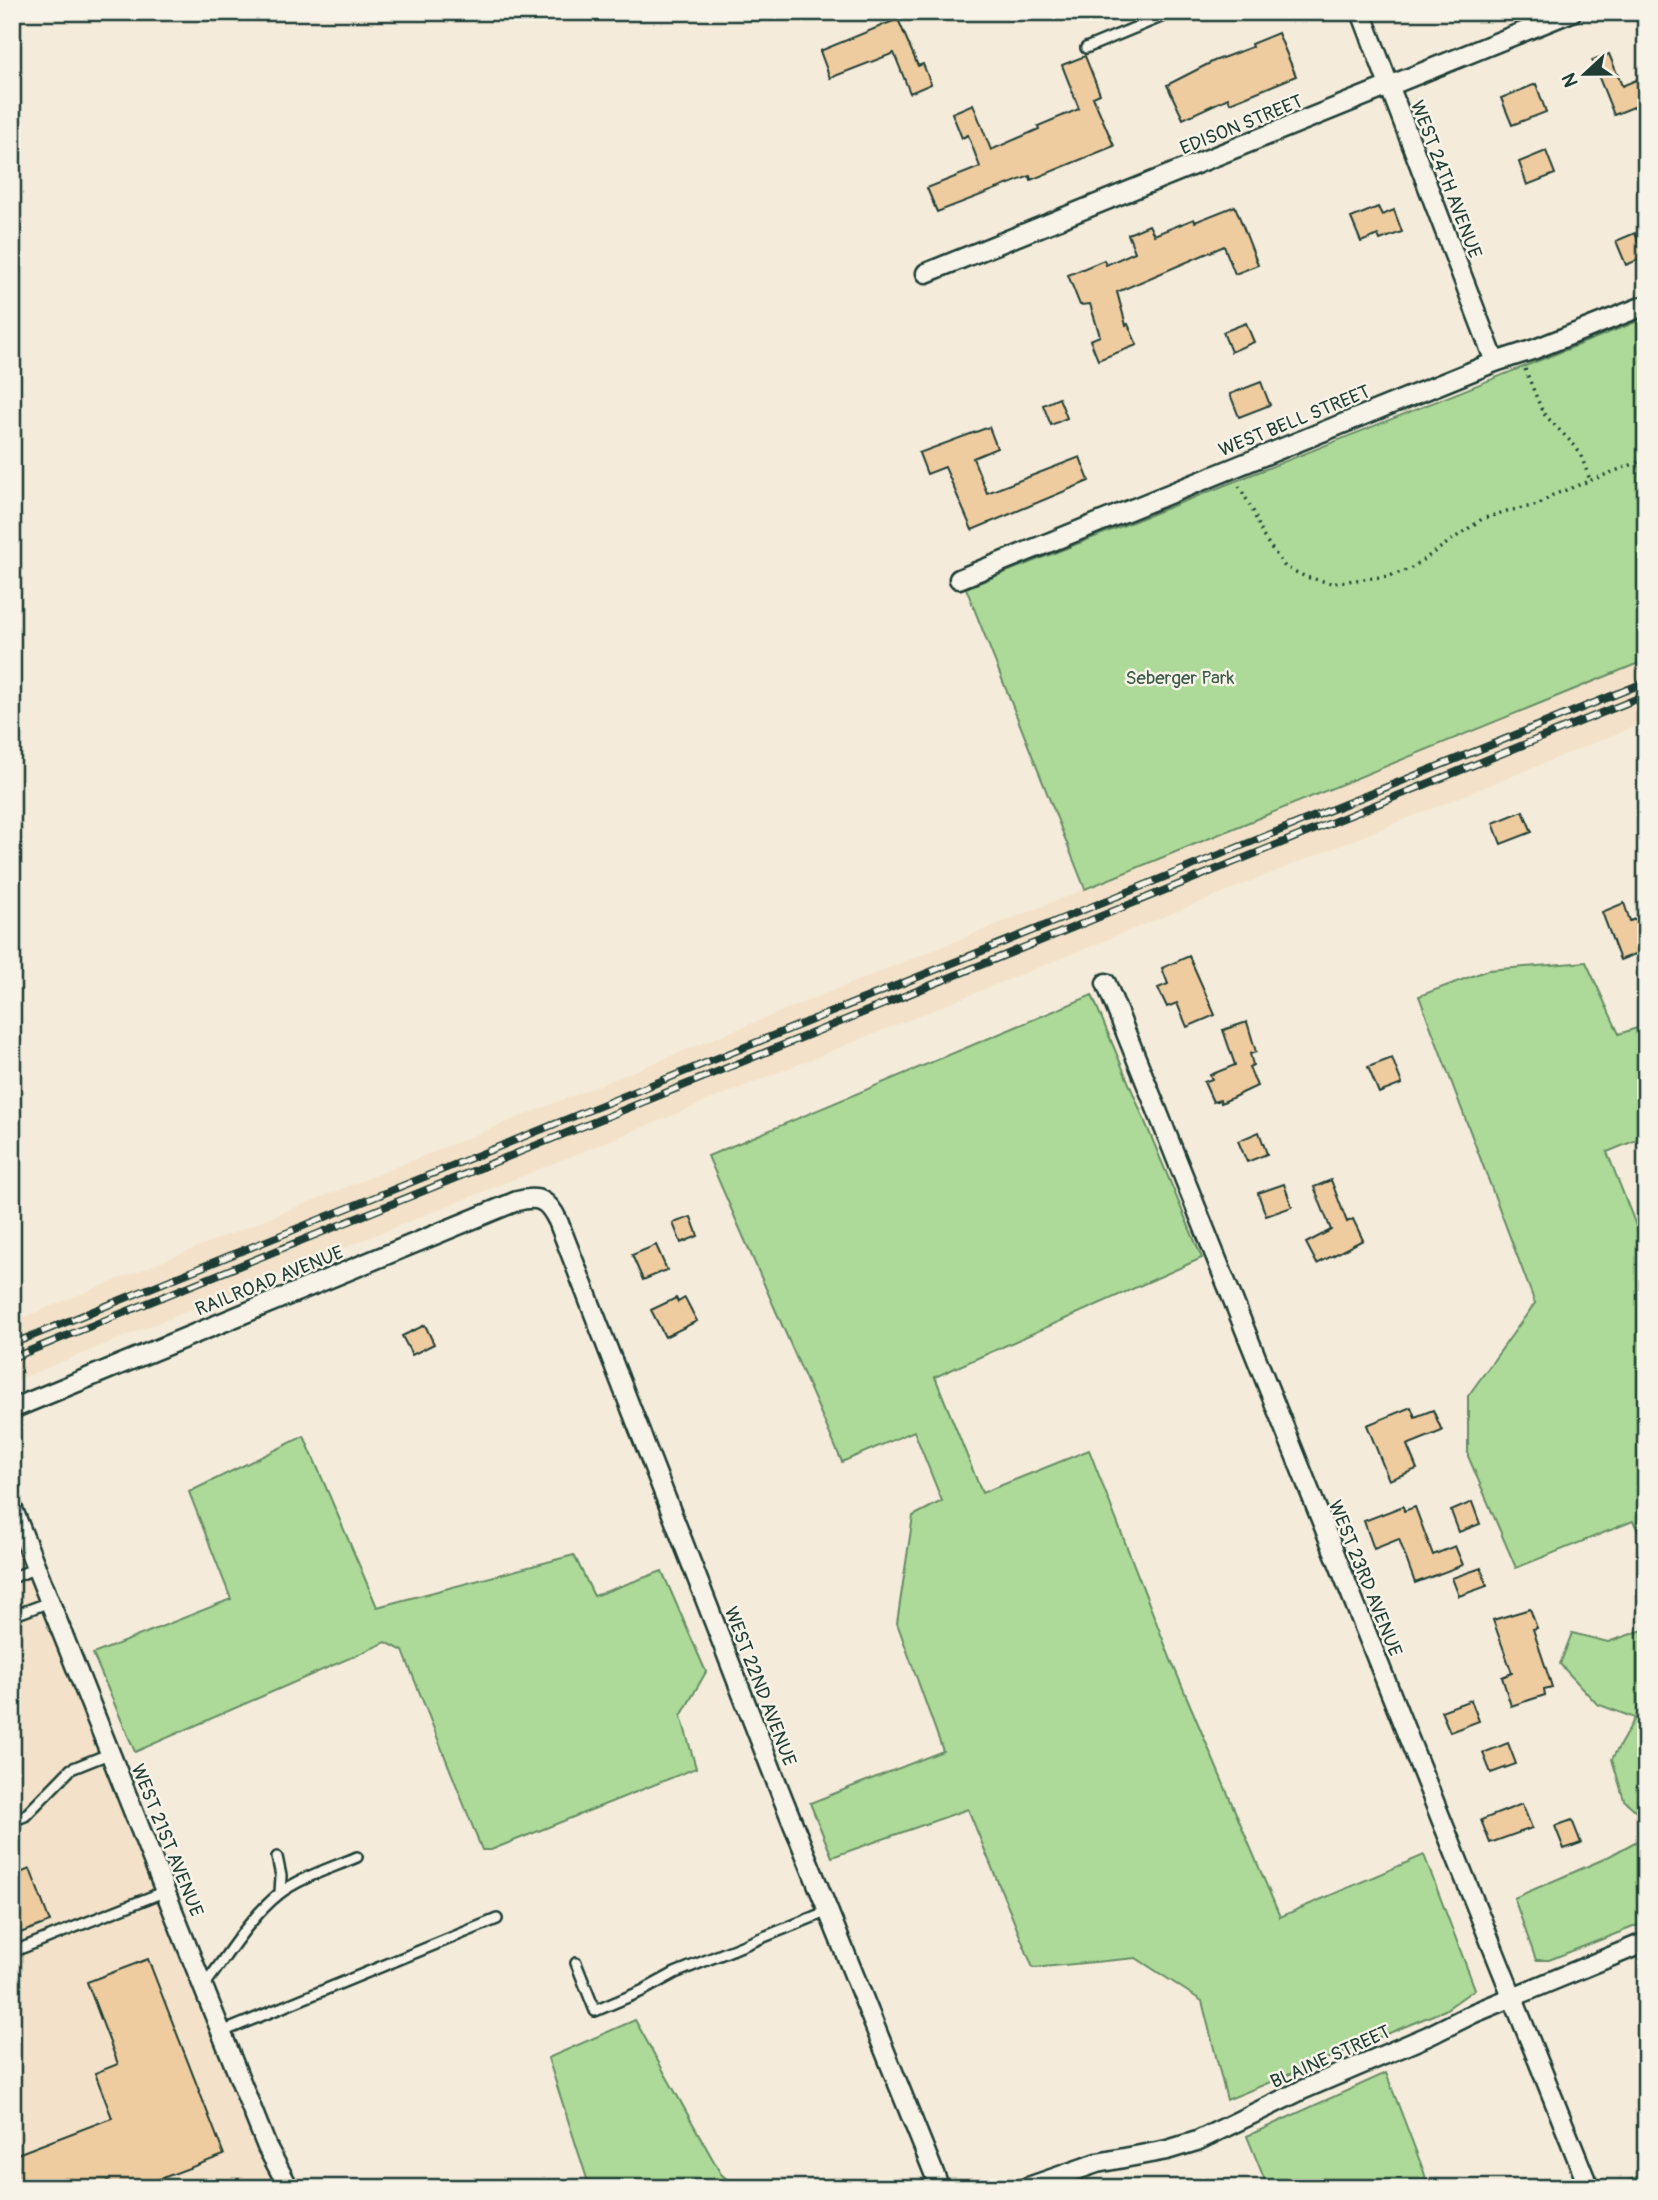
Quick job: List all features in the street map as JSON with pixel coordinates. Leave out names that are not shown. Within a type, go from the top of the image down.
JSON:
[{"type":"street","name":"WEST 24TH AVENUE","points":[[1361,12],[1495,362]]},
{"type":"street","name":"EDISON STREET","points":[[926,273],[1572,12]]},
{"type":"street","name":"WEST BELL STREET","points":[[959,579],[1495,362],[1646,305]]},
{"type":"street","name":"WEST 23RD AVENUE","points":[[1106,984],[1589,2188]]},
{"type":"street","name":"RAILROAD AVENUE","points":[[12,1409],[517,1201],[543,1199]]},
{"type":"street","name":"WEST 22ND AVENUE","points":[[543,1199],[555,1214],[828,1911],[940,2188]]},
{"type":"street","name":"WEST 21ST AVENUE","points":[[12,1507],[267,2147],[289,2188]]},
{"type":"street","name":"BLAINE STREET","points":[[1026,2188],[1097,2163],[1167,2150],[1197,2141],[1302,2090],[1512,1996],[1646,1942]]},
{"type":"lane","points":[[1086,48],[1173,12]]},
{"type":"lane","points":[[12,1578],[37,1568]]},
{"type":"lane","points":[[12,1616],[50,1602]]},
{"type":"lane","points":[[12,1821],[25,1816],[71,1769],[111,1753]]},
{"type":"lane","points":[[276,1857],[281,1876],[280,1894]]},
{"type":"lane","points":[[204,1986],[251,1924],[280,1894],[315,1874],[357,1857]]},
{"type":"lane","points":[[12,1952],[166,1891]]},
{"type":"lane","points":[[576,1963],[595,2011],[642,1991],[675,1973],[828,1911]]},
{"type":"lane","points":[[222,2032],[497,1919]]},
{"type":"path","points":[[1519,354],[1543,413],[1574,444],[1590,480]]},
{"type":"path","points":[[1234,467],[1262,536],[1278,560],[1292,572],[1332,583],[1389,576],[1410,569],[1482,519],[1538,505],[1553,495],[1646,459]]},
{"type":"shaded area","points":[[1646,660],[1646,722],[12,1382],[12,1322]]},
{"type":"shaded area","points":[[12,1530],[280,2188],[12,2188]]},
{"type":"green space","name":"Seberger Park","points":[[1646,318],[1646,660],[1085,889],[966,588]]},
{"type":"green space","points":[[1586,962],[1619,1034],[1646,1025],[1646,1136],[1607,1152],[1646,1251],[1646,1545],[1633,1521],[1516,1568],[1468,1456],[1468,1396],[1535,1303],[1419,996],[1488,970]]},
{"type":"green space","points":[[1092,995],[1202,1258],[935,1377],[982,1493],[1089,1450],[1171,1660],[1280,1917],[1424,1855],[1475,1989],[1445,2010],[1227,2100],[1202,2001],[1136,1958],[1033,1968],[968,1809],[832,1857],[810,1803],[943,1751],[897,1623],[913,1516],[942,1501],[914,1431],[842,1462],[708,1156]]},
{"type":"green space","points":[[304,1436],[377,1607],[574,1555],[594,1596],[662,1571],[706,1672],[681,1716],[696,1768],[491,1850],[482,1850],[403,1651],[386,1642],[135,1752],[93,1654],[231,1599],[189,1492]]},
{"type":"green space","points":[[1646,1629],[1646,1820],[1624,1800],[1612,1759],[1635,1718],[1597,1704],[1560,1664],[1572,1633],[1608,1642]]},
{"type":"green space","points":[[1646,1836],[1646,1922],[1549,1960],[1536,1960],[1514,1898],[1604,1859]]},
{"type":"green space","points":[[635,2020],[721,2174],[737,2188],[590,2188],[548,2058]]},
{"type":"green space","points":[[1386,2073],[1428,2188],[1268,2188],[1247,2136]]},
{"type":"green space","points":[[1646,2173],[1646,2188],[1613,2188],[1613,2187]]},
{"type":"building","points":[[898,19],[918,66],[923,64],[931,84],[910,93],[894,53],[830,78],[820,51]]},
{"type":"building","points":[[1278,33],[1296,76],[1230,103],[1228,98],[1183,119],[1167,85]]},
{"type":"building","points":[[1609,54],[1622,86],[1646,76],[1646,102],[1614,115],[1592,60]]},
{"type":"building","points":[[1085,56],[1100,94],[1093,97],[1114,146],[1031,180],[1030,176],[937,212],[927,188],[980,167],[968,135],[962,138],[952,113],[973,104],[991,150],[1079,109],[1062,65]]},
{"type":"building","points":[[1536,84],[1546,112],[1512,125],[1501,98]]},
{"type":"building","points":[[1546,151],[1555,174],[1527,185],[1519,162]]},
{"type":"building","points":[[1235,206],[1258,265],[1235,274],[1224,246],[1117,292],[1126,325],[1128,324],[1137,345],[1098,360],[1090,340],[1100,336],[1090,304],[1080,305],[1068,275],[1104,260],[1106,265],[1135,252],[1128,234],[1149,225],[1154,235]]},
{"type":"building","points":[[1378,207],[1382,215],[1394,210],[1402,232],[1380,240],[1378,235],[1361,242],[1351,218]]},
{"type":"building","points":[[1635,233],[1645,257],[1626,265],[1616,241]]},
{"type":"building","points":[[1246,323],[1254,342],[1231,352],[1223,332]]},
{"type":"building","points":[[1261,382],[1270,405],[1239,417],[1230,394]]},
{"type":"building","points":[[1059,398],[1067,418],[1051,425],[1043,405]]},
{"type":"building","points":[[989,427],[997,448],[973,458],[987,493],[1080,457],[1089,481],[972,530],[945,467],[927,474],[919,453]]},
{"type":"building","points":[[1523,811],[1532,832],[1501,844],[1493,823]]},
{"type":"building","points":[[1624,903],[1630,921],[1642,917],[1646,927],[1646,950],[1620,960],[1602,912]]},
{"type":"building","points":[[1189,956],[1215,1015],[1187,1027],[1177,1003],[1167,1007],[1158,988],[1168,984],[1162,968]]},
{"type":"building","points":[[1247,1022],[1256,1052],[1250,1054],[1253,1065],[1249,1067],[1257,1086],[1221,1103],[1220,1100],[1213,1102],[1204,1082],[1212,1079],[1210,1075],[1235,1065],[1223,1030]]},
{"type":"building","points":[[1392,1058],[1402,1084],[1379,1093],[1368,1067]]},
{"type":"building","points":[[1259,1132],[1267,1154],[1247,1162],[1238,1141]]},
{"type":"building","points":[[1331,1180],[1347,1222],[1353,1219],[1363,1240],[1317,1264],[1306,1243],[1331,1230],[1314,1187]]},
{"type":"building","points":[[1284,1184],[1292,1207],[1266,1216],[1258,1193]]},
{"type":"building","points":[[691,1217],[698,1236],[681,1243],[673,1223]]},
{"type":"building","points":[[656,1245],[667,1270],[643,1280],[632,1255]]},
{"type":"building","points":[[676,1298],[678,1302],[685,1298],[697,1321],[665,1337],[651,1310]]},
{"type":"building","points":[[425,1325],[434,1344],[412,1355],[402,1336]]},
{"type":"building","points":[[1411,1407],[1415,1417],[1433,1410],[1442,1431],[1407,1445],[1417,1469],[1389,1480],[1367,1425]]},
{"type":"building","points":[[1472,1502],[1480,1524],[1459,1532],[1451,1511]]},
{"type":"building","points":[[1403,1506],[1404,1511],[1415,1507],[1433,1555],[1455,1546],[1463,1565],[1415,1583],[1399,1539],[1374,1549],[1364,1521]]},
{"type":"building","points":[[1481,1568],[1487,1586],[1459,1596],[1452,1578]]},
{"type":"building","points":[[1530,1609],[1537,1628],[1533,1629],[1552,1687],[1544,1689],[1545,1695],[1511,1706],[1502,1677],[1512,1673],[1493,1620]]},
{"type":"building","points":[[1471,1700],[1479,1721],[1450,1732],[1441,1711]]},
{"type":"building","points":[[1508,1743],[1516,1764],[1491,1773],[1483,1753]]},
{"type":"building","points":[[1522,1804],[1532,1828],[1490,1843],[1481,1820]]},
{"type":"building","points":[[1572,1820],[1581,1843],[1564,1849],[1555,1826]]},
{"type":"building","points":[[30,1869],[50,1922],[12,1936],[12,1876]]},
{"type":"building","points":[[148,1959],[224,2155],[136,2188],[111,2188],[108,2181],[92,2188],[12,2188],[12,2156],[112,2118],[95,2073],[118,2064],[87,1982]]},
{"type":"railway","points":[[12,1344],[1646,682]]},
{"type":"railway","points":[[12,1358],[1646,695]]}]
